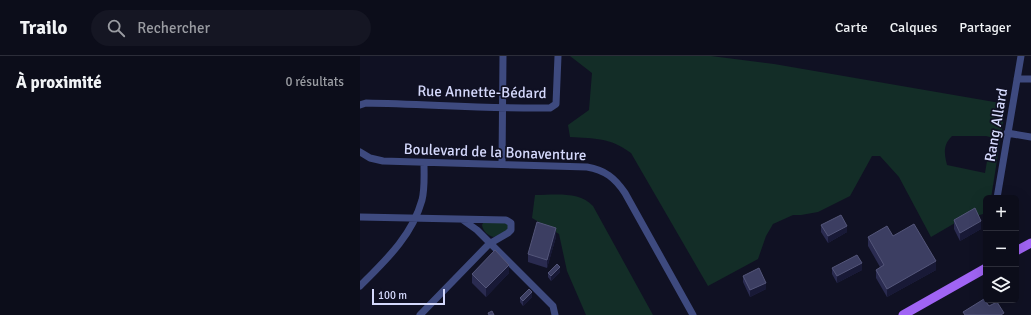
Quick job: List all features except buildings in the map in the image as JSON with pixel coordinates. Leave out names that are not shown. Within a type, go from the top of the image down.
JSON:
[{"type":"main road","points":[[1019,249],[1031,243]]},
{"type":"main road","points":[[903,315],[983,270]]},
{"type":"main road","points":[[898,315],[921,304]]},
{"type":"street","points":[[502,164],[503,56]]},
{"type":"street","name":"Rue Annette-Bédard","points":[[360,105],[366,103],[502,108],[553,107],[556,104],[558,56]]},
{"type":"street","name":"Rang Allard","points":[[997,195],[1021,56]]},
{"type":"street","points":[[1017,78],[1031,79]]},
{"type":"street","points":[[1007,133],[1031,137]]},
{"type":"street","name":"Boulevard de la Bonaventure","points":[[360,152],[370,158],[383,161],[587,167],[597,169],[612,177],[625,193],[693,315]]},
{"type":"street","points":[[360,286],[396,251],[414,219],[422,199],[424,163]]},
{"type":"street","points":[[360,217],[509,221],[511,223],[511,230],[490,244],[420,315]]},
{"type":"street","points":[[463,220],[477,230],[553,306],[555,315]]},
{"type":"green space","points":[[570,56],[711,56],[774,64],[1006,104],[991,195],[983,195],[983,214],[955,223],[931,237],[899,177],[880,156],[872,156],[850,196],[818,212],[793,215],[773,224],[766,236],[758,259],[708,286],[631,153],[609,141],[570,137],[568,125],[589,110],[592,73]],"holes":[[[952,136],[990,137],[985,173],[947,165],[945,149],[949,139]]]},
{"type":"green space","points":[[535,195],[574,196],[587,201],[593,206],[653,315],[586,315],[567,271],[559,234],[532,218]]},
{"type":"green space","points":[[483,223],[508,223],[508,230],[494,237],[485,231],[482,225]]}]
